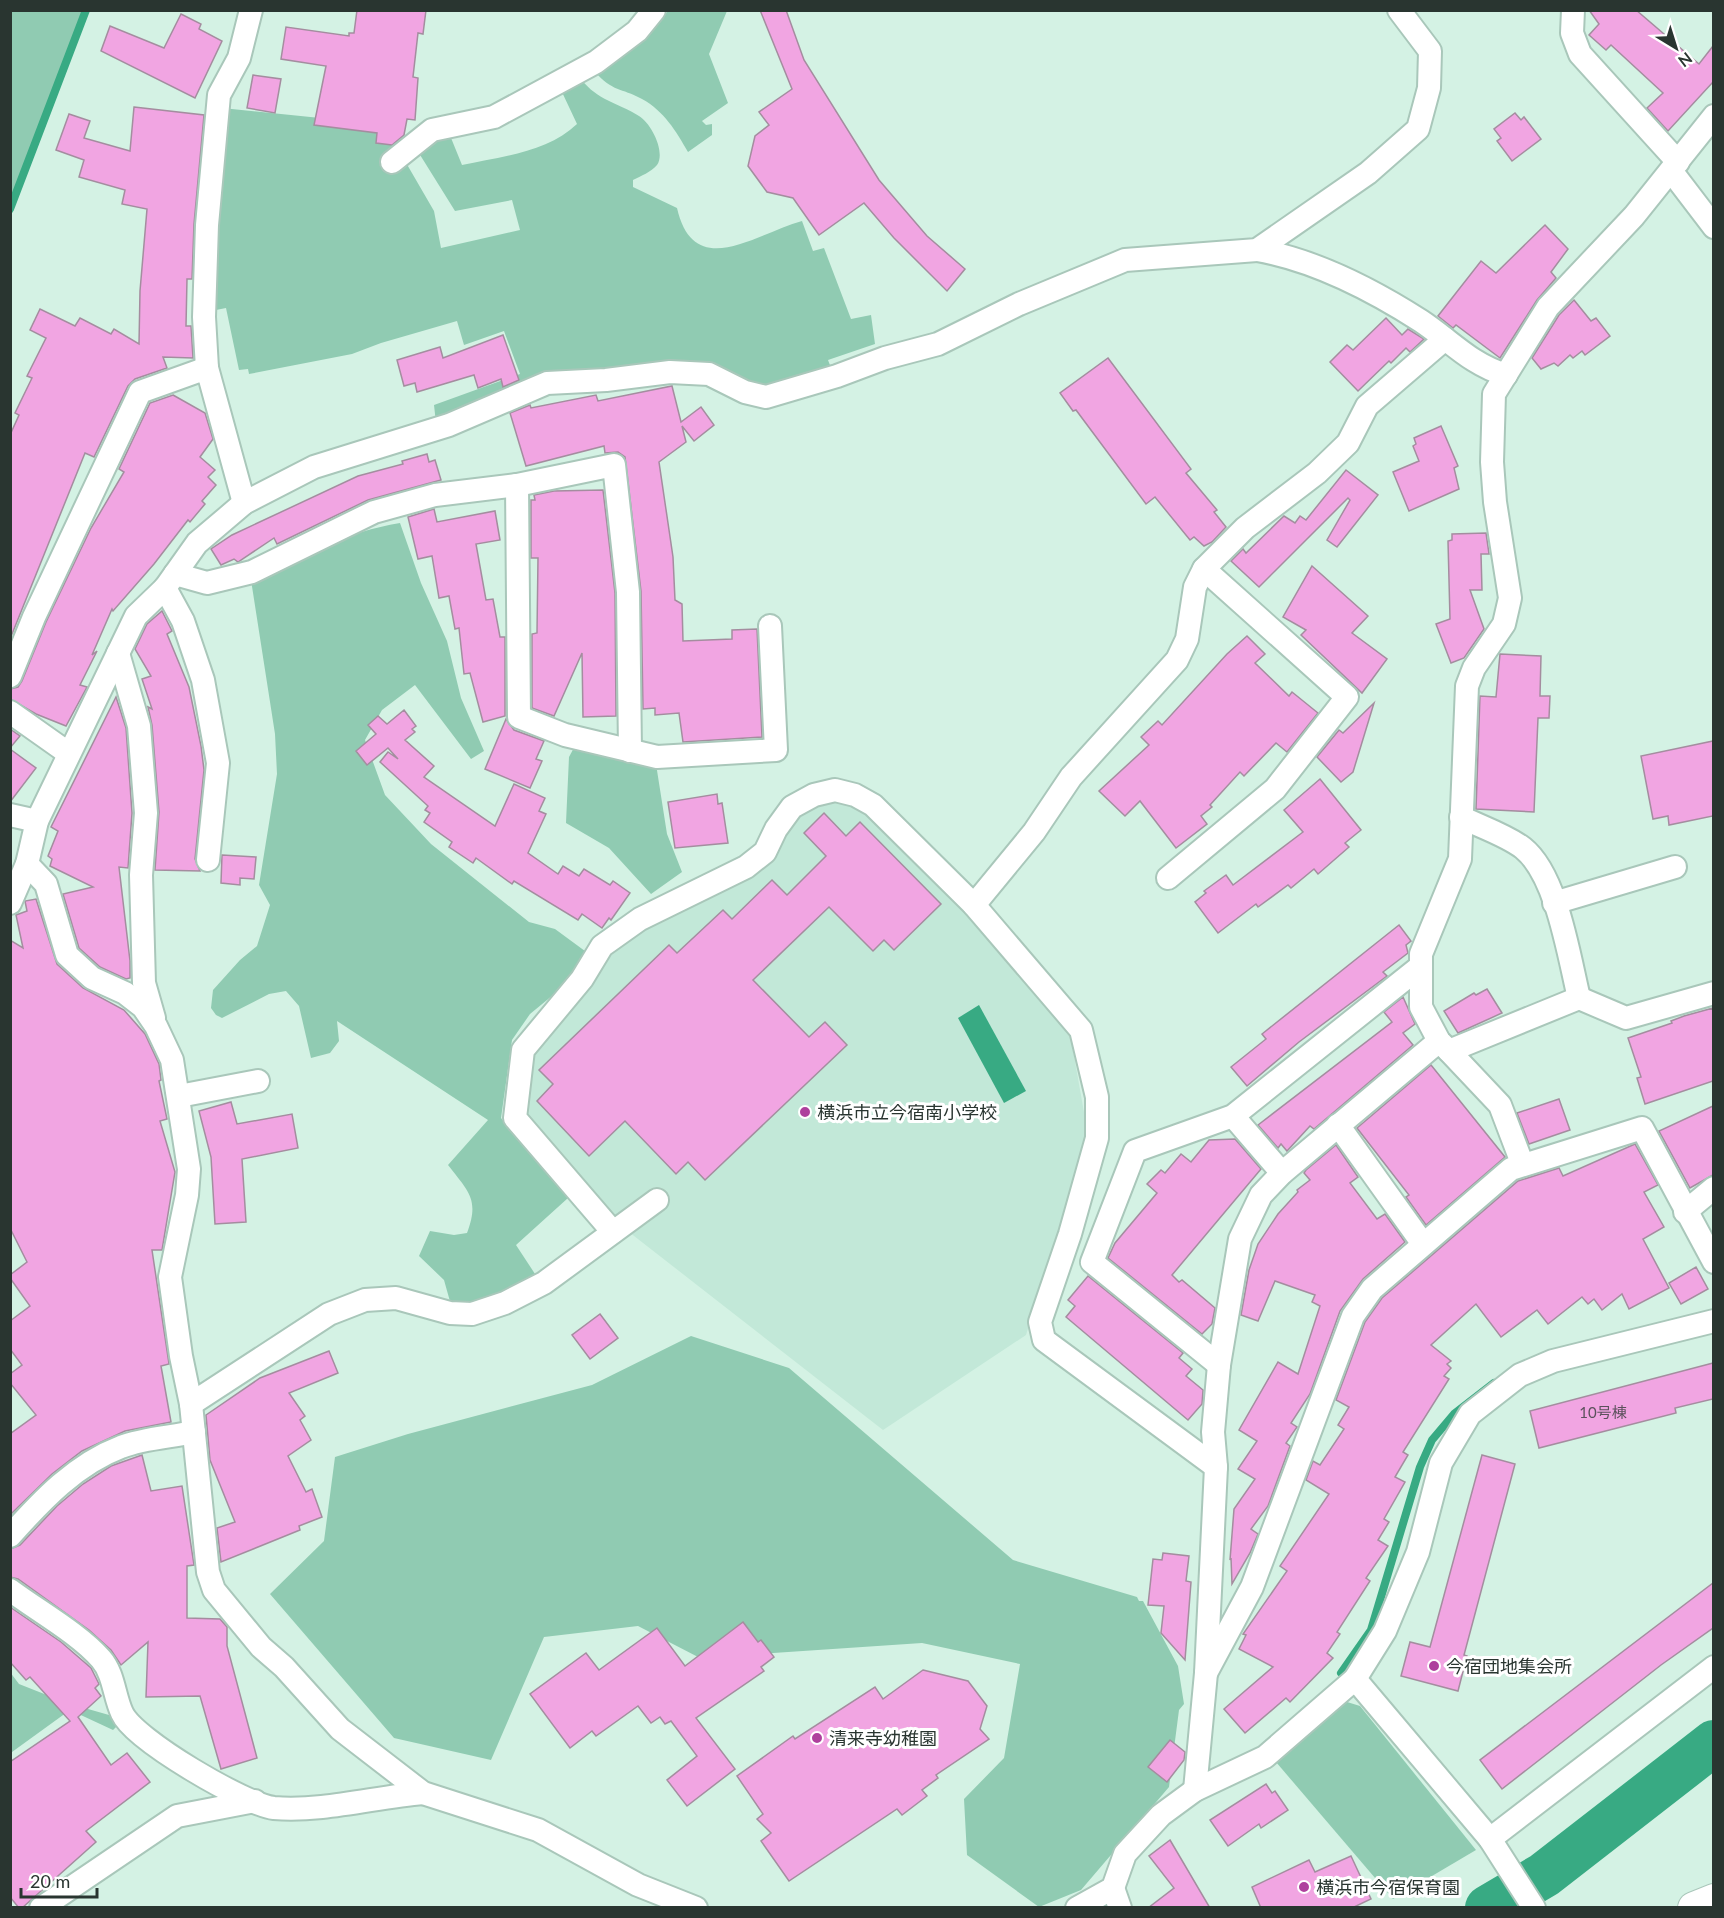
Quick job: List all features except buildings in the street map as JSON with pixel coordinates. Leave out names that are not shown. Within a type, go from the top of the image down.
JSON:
[{"type":"street","points":[[244,503],[207,368],[204,317],[207,225],[219,95],[239,58],[251,10]]},
{"type":"street","points":[[392,162],[432,130],[494,117],[596,62],[636,31],[654,10]]},
{"type":"street","points":[[1257,250],[1368,173],[1418,129],[1429,88],[1430,51],[1399,10]]},
{"type":"street","points":[[1573,10],[1572,33],[1580,54],[1675,167],[1713,227]]},
{"type":"street","points":[[1522,1163],[1500,1105],[1444,1046],[1421,1008],[1421,954],[1460,859],[1467,686],[1474,668],[1504,624],[1510,598],[1493,472],[1500,384],[1548,306],[1634,216],[1713,116]]},
{"type":"street","points":[[156,1026],[134,1000],[125,993],[92,978],[67,955],[46,884],[27,864],[18,820],[68,753],[136,616],[170,581],[197,543],[244,503],[314,467],[449,425],[547,382],[606,380],[670,372],[709,374],[745,392],[766,397],[837,376],[885,358],[939,344],[1029,300],[1125,261],[1257,250],[1317,264],[1420,321],[1482,367],[1500,384]]},
{"type":"street","points":[[974,905],[1034,832],[1071,777],[1178,660],[1187,639],[1195,587],[1204,569],[1245,528],[1317,473],[1348,443],[1367,406],[1445,339]]},
{"type":"street","points":[[10,676],[34,617],[140,392],[207,368]]},
{"type":"street","points":[[170,581],[207,583],[252,572],[374,512],[435,495],[517,485],[614,465],[628,592],[630,751]]},
{"type":"street","points":[[517,485],[519,717],[565,735],[657,757],[736,762],[776,750],[770,626]]},
{"type":"street","points":[[1168,878],[1275,789],[1347,697],[1204,569]]},
{"type":"street","points":[[170,581],[203,680],[218,763],[208,860]]},
{"type":"street","points":[[118,653],[139,726],[146,813],[141,875],[144,983],[156,1026],[172,1060],[189,1169],[187,1195],[170,1276],[181,1356],[191,1404],[208,1572],[214,1590],[261,1647],[284,1667],[340,1729],[423,1793],[538,1830],[638,1885],[696,1908]]},
{"type":"street","points":[[10,712],[68,753]]},
{"type":"street","points":[[614,1232],[515,1118],[523,1050],[582,979],[602,946],[640,920],[746,867],[765,852],[767,825],[792,807],[814,795],[835,790],[855,795],[873,805],[974,905],[1081,1030],[1097,1097],[1097,1138],[1070,1234],[1040,1322],[1044,1340],[1216,1467]]},
{"type":"street","points":[[1461,817],[1524,849],[1542,870],[1554,903],[1579,998]]},
{"type":"street","points":[[10,903],[27,864]]},
{"type":"street","points":[[1554,903],[1675,867]]},
{"type":"street","points":[[1220,1365],[1092,1262],[1135,1152],[1233,1116],[1421,966]]},
{"type":"street","points":[[1195,1790],[1206,1673],[1216,1467],[1213,1432],[1220,1365],[1240,1239],[1261,1195],[1282,1173],[1338,1125],[1444,1046],[1579,998],[1626,1018],[1713,993]]},
{"type":"street","points":[[179,1096],[258,1081]]},
{"type":"street","points":[[1233,1116],[1282,1173]]},
{"type":"street","points":[[1338,1125],[1423,1244]]},
{"type":"street","points":[[1206,1673],[1252,1587],[1353,1316],[1372,1289],[1511,1169],[1522,1163],[1642,1128],[1684,1212],[1713,1262]]},
{"type":"street","points":[[1684,1212],[1713,1188]]},
{"type":"street","points":[[191,1404],[330,1314],[364,1300],[396,1298],[450,1313],[472,1314],[506,1303],[544,1282],[657,1200]]},
{"type":"street","points":[[1077,1908],[1117,1898],[1125,1854],[1161,1815],[1195,1790],[1265,1757],[1355,1679],[1385,1631],[1418,1552],[1441,1463],[1470,1414],[1520,1375],[1553,1361],[1713,1322]]},
{"type":"street","points":[[10,1536],[44,1499],[98,1458],[123,1446],[194,1432]]},
{"type":"street","points":[[10,1590],[102,1660],[117,1691],[122,1714],[133,1729],[179,1763],[255,1801],[272,1808],[299,1808],[423,1793]]},
{"type":"street","points":[[1496,1848],[1713,1667]]},
{"type":"street","points":[[1355,1679],[1496,1848],[1534,1908]]},
{"type":"street","points":[[41,1908],[177,1816],[198,1810],[255,1801]]},
{"type":"street","points":[[1694,1908],[1713,1900]]},
{"type":"shaded area","points":[[10,11],[84,11],[11,198]]},
{"type":"shaded area","points":[[668,11],[727,11],[709,54],[728,103],[702,121],[706,125],[712,124],[712,135],[688,152],[674,129],[657,109],[642,99],[612,86],[594,71],[653,27]]},
{"type":"shaded area","points":[[581,79],[601,97],[639,116],[656,138],[660,153],[657,165],[633,180],[633,187],[677,208],[685,230],[697,243],[712,248],[746,242],[802,221],[813,251],[824,248],[851,319],[871,315],[875,344],[828,360],[833,373],[773,388],[658,364],[610,368],[436,423],[434,405],[520,374],[504,331],[464,345],[457,321],[352,354],[249,374],[248,369],[239,370],[226,308],[216,310],[210,241],[222,108],[379,124],[379,141],[402,140],[405,161],[434,211],[441,248],[520,230],[512,200],[455,211],[417,150],[449,133],[462,165],[523,152],[552,141],[577,124],[561,90]]},
{"type":"shaded area","points":[[400,523],[421,583],[447,641],[461,698],[484,751],[471,759],[415,685],[382,710],[365,740],[385,795],[431,844],[529,922],[555,929],[589,954],[564,986],[530,1014],[512,1040],[501,1118],[568,1198],[516,1245],[537,1277],[499,1299],[451,1305],[444,1280],[419,1256],[430,1231],[454,1235],[467,1233],[471,1221],[472,1203],[466,1189],[448,1165],[488,1120],[337,1021],[339,1041],[330,1053],[311,1058],[299,1006],[286,991],[269,994],[222,1018],[216,1015],[211,1008],[213,990],[240,960],[257,946],[270,905],[259,885],[277,774],[275,734],[251,580],[305,553],[342,538]]},
{"type":"shaded area","points":[[576,744],[656,764],[667,834],[682,872],[651,894],[609,848],[566,823],[569,757]]},
{"type":"shaded area","name":"横浜市立今宿南小学校","points":[[834,800],[866,810],[945,890],[1070,1033],[1088,1135],[1026,1335],[883,1430],[611,1218],[530,1125],[524,1099],[534,1049],[615,951],[654,921],[759,867],[798,811]]},
{"type":"shaded area","points":[[979,1005],[1026,1091],[1004,1103],[958,1018]]},
{"type":"shaded area","points":[[691,1336],[789,1368],[1013,1560],[1137,1597],[1139,1601],[1143,1601],[1178,1666],[1184,1704],[1179,1710],[1169,1787],[1081,1890],[1039,1907],[967,1855],[964,1799],[1004,1758],[1020,1664],[922,1643],[700,1658],[638,1626],[544,1637],[491,1760],[394,1738],[270,1594],[324,1541],[335,1457],[408,1434],[592,1385]]},
{"type":"shaded area","points":[[10,1672],[19,1684],[67,1703],[116,1717],[120,1723],[113,1730],[70,1710],[12,1752]]},
{"type":"shaded area","points":[[1347,1702],[1360,1706],[1476,1850],[1393,1899],[1276,1762],[1339,1704]]},
{"type":"waterway","points":[[10,209],[86,10]]},
{"type":"waterway","points":[[1341,1673],[1371,1630],[1420,1467],[1432,1440],[1454,1414],[1494,1383]]},
{"type":"waterway","points":[[1488,1908],[1544,1875],[1714,1743]]},
{"type":"place","name":"横浜市立今宿南小学校","points":[[805,1112]]},
{"type":"place","name":"今宿団地集会所","points":[[1434,1666]]},
{"type":"place","name":"清来寺幼稚園","points":[[817,1738]]},
{"type":"place","name":"横浜市今宿保育園","points":[[1304,1887]]}]
